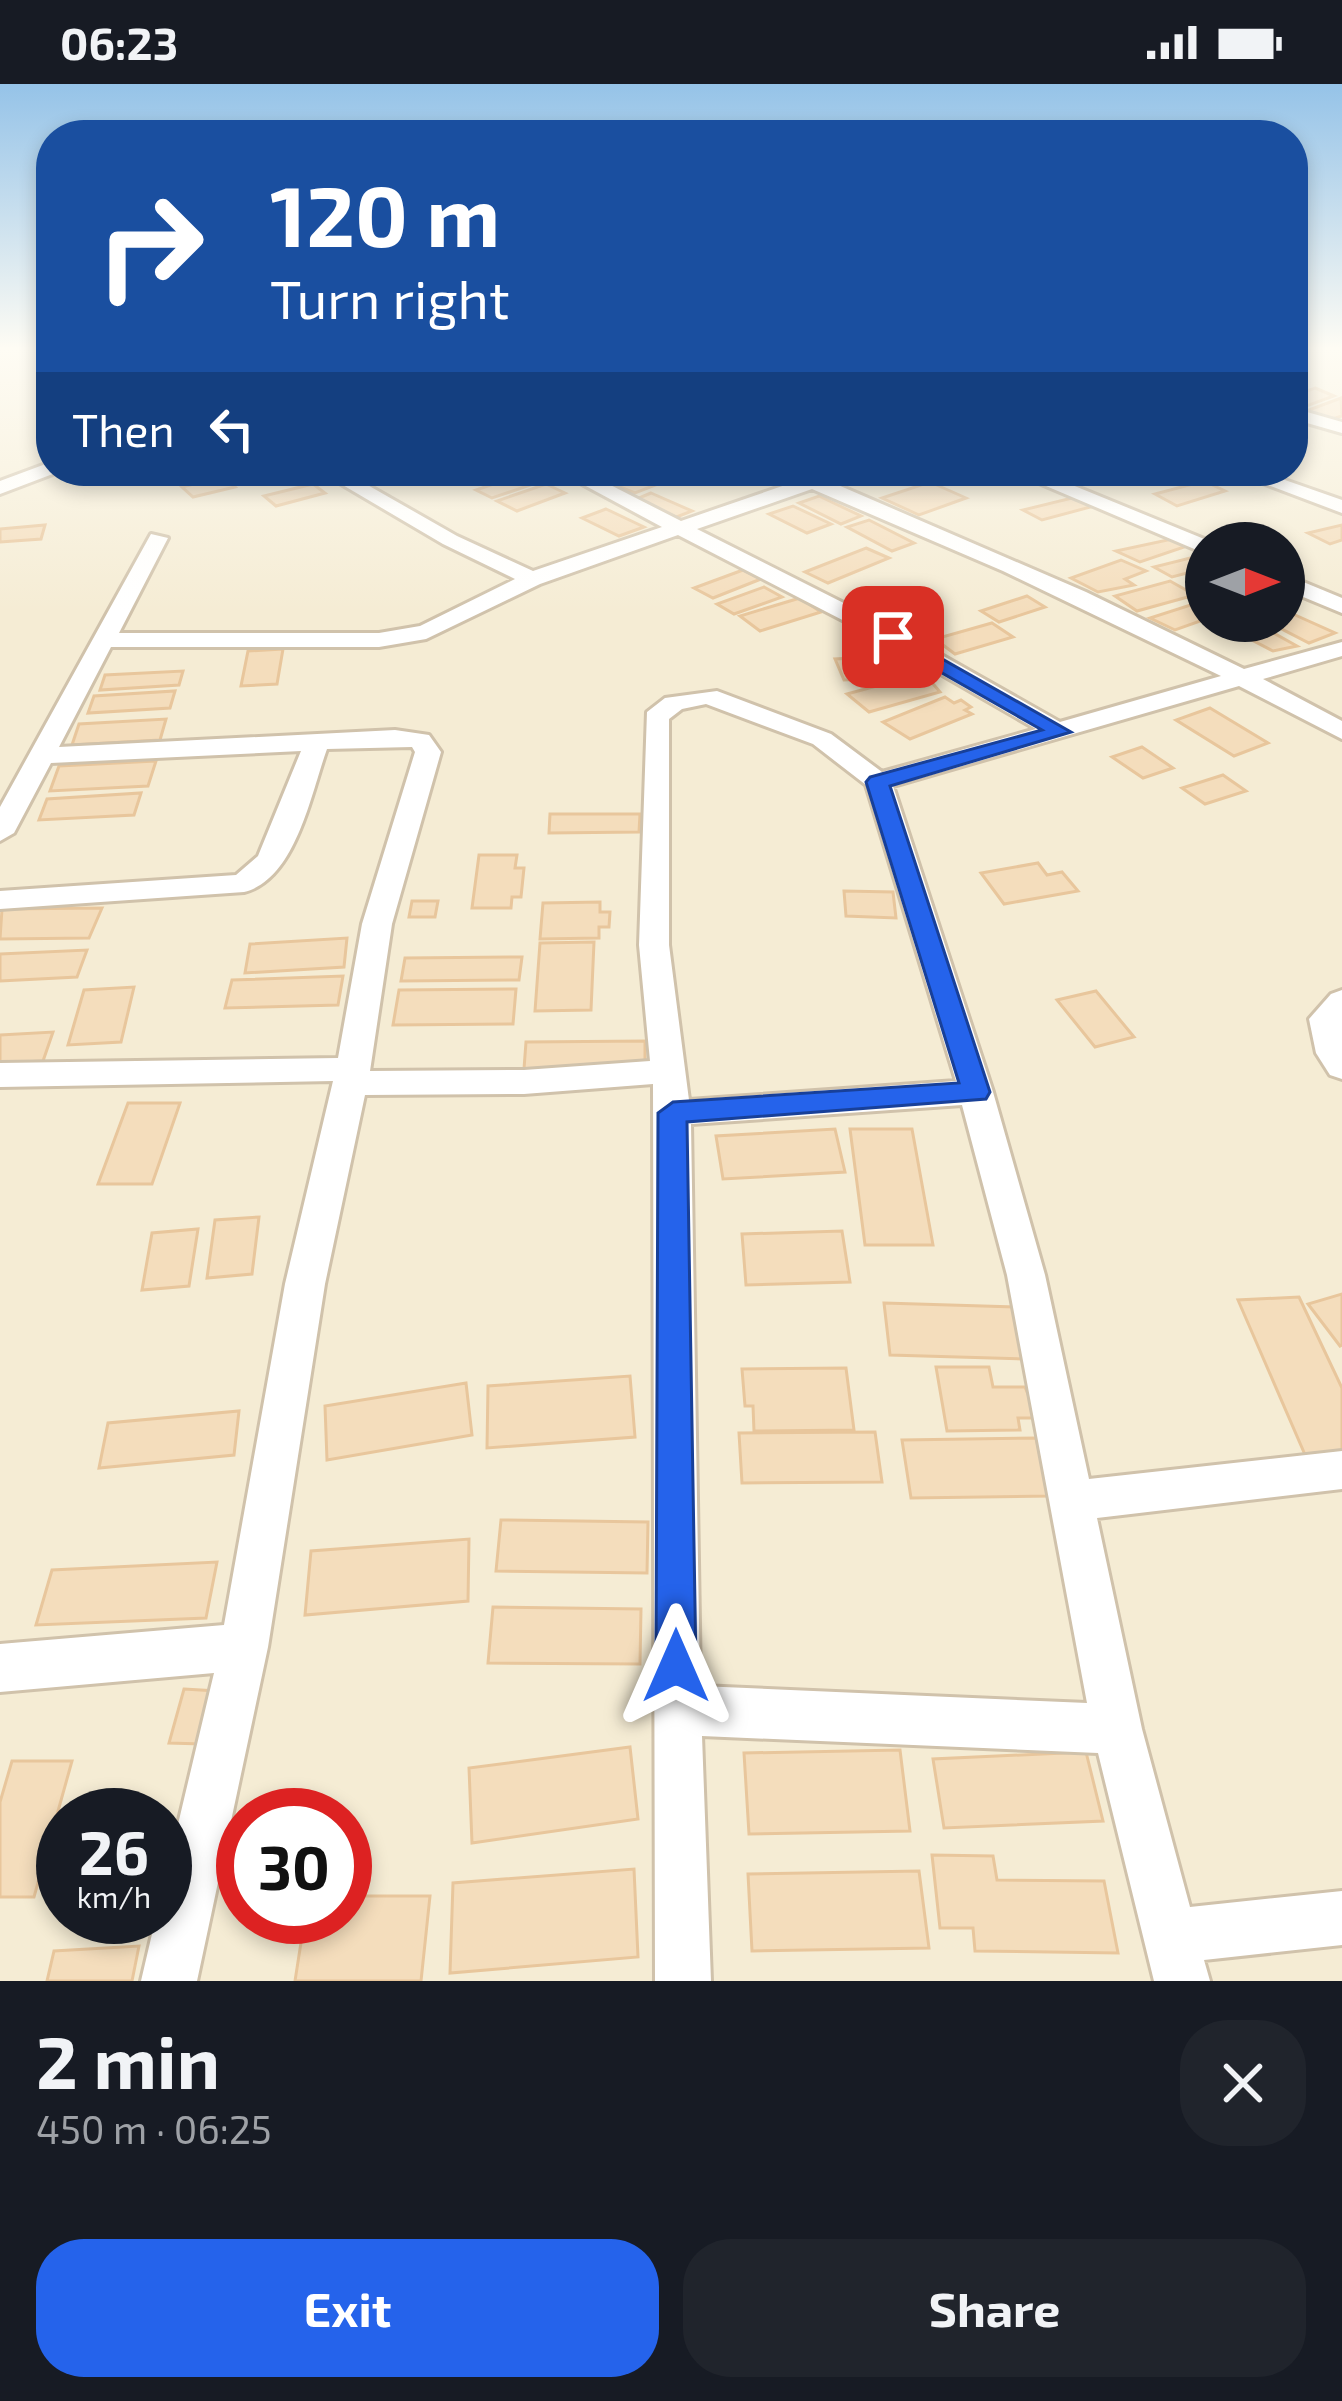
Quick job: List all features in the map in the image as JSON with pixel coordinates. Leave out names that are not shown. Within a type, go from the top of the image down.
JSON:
[{"type":"street","points":[[0,488],[36,475]]},
{"type":"street","points":[[355,486],[450,540],[532,579]]},
{"type":"street","points":[[597,486],[893,637],[1060,732]]},
{"type":"street","points":[[104,640],[379,640],[426,632],[532,579],[798,486]]},
{"type":"street","points":[[823,486],[992,557],[1241,675],[1342,730]]},
{"type":"street","points":[[1065,486],[1185,538]]},
{"type":"street","points":[[1282,486],[1342,507]]},
{"type":"street","points":[[1,828],[158,538]]},
{"type":"street","points":[[1305,590],[1342,606]]},
{"type":"street","points":[[878,782],[1342,649]]},
{"type":"street","points":[[682,1981],[673,1113],[654,946],[656,717],[674,703],[708,696],[822,739],[878,782],[976,1092],[1026,1275],[1118,1729],[1177,1959],[1342,1918]]},
{"type":"street","points":[[40,756],[395,738],[420,740],[428,752],[377,924],[351,1076],[305,1284],[244,1647],[169,1981]]},
{"type":"street","points":[[0,900],[244,883],[271,860],[317,742]]},
{"type":"street","points":[[1342,1001],[1325,1019],[1333,1054],[1342,1067]]},
{"type":"street","points":[[0,1075],[351,1076],[524,1082],[666,1071]]},
{"type":"street","points":[[673,1113],[976,1092]]},
{"type":"street","points":[[1072,1502],[1342,1470]]},
{"type":"street","points":[[0,1668],[244,1647]]},
{"type":"street","points":[[676,1710],[1118,1729]]},
{"type":"shaded area","points":[[0,437],[36,437],[36,486],[1308,486],[1308,437],[1342,437],[1342,1981],[0,1981]]},
{"type":"building","points":[[234,486],[235,487],[193,497],[182,487]]},
{"type":"building","points":[[305,486],[325,493],[276,506],[264,496]]},
{"type":"building","points":[[488,486],[527,486],[492,498],[476,490]]},
{"type":"building","points":[[540,486],[565,493],[517,511],[497,501]]},
{"type":"building","points":[[618,486],[653,486],[635,493]]},
{"type":"building","points":[[918,486],[939,486],[966,498],[919,515],[882,498]]},
{"type":"building","points":[[1185,486],[1214,486],[1225,491],[1177,506],[1155,494]]},
{"type":"building","points":[[651,493],[692,511],[674,518],[634,500]]},
{"type":"building","points":[[819,496],[861,516],[841,524],[799,503]]},
{"type":"building","points":[[1076,497],[1094,506],[1042,520],[1023,510]]},
{"type":"building","points":[[793,506],[831,524],[807,533],[769,514]]},
{"type":"building","points":[[606,509],[644,527],[619,536],[582,518]]},
{"type":"building","points":[[869,520],[914,543],[892,551],[847,527]]},
{"type":"building","points":[[45,525],[41,539],[0,542],[0,529]]},
{"type":"building","points":[[1342,525],[1342,540],[1330,544],[1308,533]]},
{"type":"building","points":[[1172,539],[1185,545],[1140,562],[1116,551]]},
{"type":"building","points":[[866,548],[889,558],[828,583],[805,572]]},
{"type":"building","points":[[1185,559],[1185,574],[1172,577],[1154,567]]},
{"type":"building","points":[[1121,560],[1146,571],[1125,579],[1134,585],[1098,592],[1071,578]]},
{"type":"building","points":[[743,570],[761,579],[713,598],[694,588]]},
{"type":"building","points":[[1170,581],[1185,589],[1185,598],[1137,611],[1115,596]]},
{"type":"building","points":[[764,587],[782,597],[734,614],[717,604]]},
{"type":"building","points":[[1027,596],[1045,607],[999,622],[981,611]]},
{"type":"building","points":[[800,598],[821,612],[760,631],[740,616]]},
{"type":"building","points":[[1185,607],[1185,626],[1175,630],[1150,618]]},
{"type":"building","points":[[1305,619],[1335,633],[1305,641]]},
{"type":"building","points":[[992,623],[1013,637],[955,654],[935,639]]},
{"type":"building","points":[[1256,642],[1297,646],[1273,651]]},
{"type":"building","points":[[283,649],[277,684],[241,686],[248,651]]},
{"type":"building","points":[[878,657],[887,678],[844,680],[835,659]]},
{"type":"building","points":[[183,671],[179,685],[100,690],[105,675]]},
{"type":"building","points":[[917,675],[929,679],[940,692],[869,712],[847,694]]},
{"type":"building","points":[[175,691],[170,708],[88,713],[94,696]]},
{"type":"building","points":[[945,697],[954,703],[961,700],[972,714],[910,739],[883,722]]},
{"type":"building","points":[[1210,708],[1268,743],[1234,756],[1176,720]]},
{"type":"building","points":[[166,719],[160,740],[72,745],[79,724]]},
{"type":"building","points":[[1142,747],[1173,768],[1143,778],[1112,757]]},
{"type":"building","points":[[156,761],[148,786],[50,791],[59,766]]},
{"type":"building","points":[[1223,775],[1246,791],[1205,804],[1182,788]]},
{"type":"building","points":[[141,793],[134,815],[39,820],[47,799]]},
{"type":"building","points":[[550,814],[640,814],[639,832],[549,833]]},
{"type":"building","points":[[479,855],[517,855],[515,868],[524,868],[521,897],[512,897],[511,908],[472,908]]},
{"type":"building","points":[[1038,863],[1047,875],[1062,872],[1078,891],[1004,904],[981,873]]},
{"type":"building","points":[[844,891],[893,892],[896,918],[846,916]]},
{"type":"building","points":[[412,901],[438,901],[435,917],[409,917]]},
{"type":"building","points":[[600,902],[600,912],[610,912],[609,927],[599,927],[599,938],[540,939],[543,903]]},
{"type":"building","points":[[102,908],[89,938],[0,939],[2,909]]},
{"type":"building","points":[[347,938],[344,967],[245,973],[250,944]]},
{"type":"building","points":[[594,942],[591,1010],[535,1011],[540,943]]},
{"type":"building","points":[[87,950],[77,977],[0,981],[0,954]]},
{"type":"building","points":[[522,957],[519,980],[401,981],[405,958]]},
{"type":"building","points":[[343,976],[338,1005],[225,1008],[232,980]]},
{"type":"building","points":[[134,987],[121,1042],[68,1045],[84,990]]},
{"type":"building","points":[[516,989],[513,1024],[393,1025],[399,990]]},
{"type":"building","points":[[1096,991],[1134,1037],[1095,1047],[1057,1000]]},
{"type":"building","points":[[53,1032],[43,1061],[0,1063],[0,1035]]},
{"type":"building","points":[[645,1041],[645,1068],[524,1069],[526,1042]]},
{"type":"building","points":[[128,1103],[180,1103],[152,1184],[98,1184]]},
{"type":"building","points":[[835,1129],[845,1172],[723,1179],[716,1136]]},
{"type":"building","points":[[850,1129],[912,1129],[933,1245],[865,1245]]},
{"type":"building","points":[[259,1217],[252,1274],[207,1278],[215,1220]]},
{"type":"building","points":[[198,1229],[189,1286],[142,1290],[152,1233]]},
{"type":"building","points":[[842,1231],[850,1282],[746,1285],[742,1234]]},
{"type":"building","points":[[1342,1294],[1342,1345],[1340,1346],[1308,1304]]},
{"type":"building","points":[[1299,1297],[1342,1388],[1342,1455],[1306,1457],[1238,1300]]},
{"type":"building","points":[[884,1303],[1015,1307],[1024,1359],[890,1355]]},
{"type":"building","points":[[936,1367],[989,1367],[993,1387],[1025,1387],[1038,1418],[1018,1418],[1020,1430],[947,1431]]},
{"type":"building","points":[[846,1368],[854,1430],[754,1431],[753,1406],[745,1406],[742,1369]]},
{"type":"building","points":[[630,1376],[635,1437],[487,1448],[488,1386]]},
{"type":"building","points":[[466,1383],[472,1435],[327,1460],[325,1406]]},
{"type":"building","points":[[239,1411],[234,1455],[99,1468],[108,1423]]},
{"type":"building","points":[[875,1432],[882,1482],[742,1483],[739,1433]]},
{"type":"building","points":[[1036,1438],[1049,1496],[911,1498],[902,1440]]},
{"type":"building","points":[[501,1520],[648,1522],[647,1573],[496,1571]]},
{"type":"building","points":[[469,1539],[468,1601],[305,1615],[311,1551]]},
{"type":"building","points":[[217,1562],[206,1618],[36,1625],[52,1570]]},
{"type":"building","points":[[493,1607],[641,1609],[640,1664],[488,1663]]},
{"type":"building","points":[[184,1689],[216,1691],[202,1744],[169,1743]]},
{"type":"building","points":[[630,1747],[638,1819],[472,1843],[469,1768]]},
{"type":"building","points":[[900,1750],[910,1831],[749,1834],[744,1753]]},
{"type":"building","points":[[1086,1752],[1103,1821],[944,1828],[933,1759]]},
{"type":"building","points":[[12,1761],[72,1761],[64,1788],[36,1788],[34,1897],[0,1897],[0,1802]]},
{"type":"building","points":[[932,1855],[993,1856],[997,1880],[1104,1881],[1118,1953],[975,1951],[973,1928],[940,1928]]},
{"type":"building","points":[[634,1869],[638,1957],[450,1973],[453,1883]]},
{"type":"building","points":[[919,1871],[929,1948],[752,1951],[748,1874]]},
{"type":"building","points":[[372,1896],[430,1896],[421,1981],[295,1981],[301,1944],[372,1944]]},
{"type":"building","points":[[139,1946],[132,1981],[47,1981],[54,1951]]},
{"type":"route","points":[[676,1666],[673,1113],[976,1092],[878,782],[1060,732],[893,637]]}]
